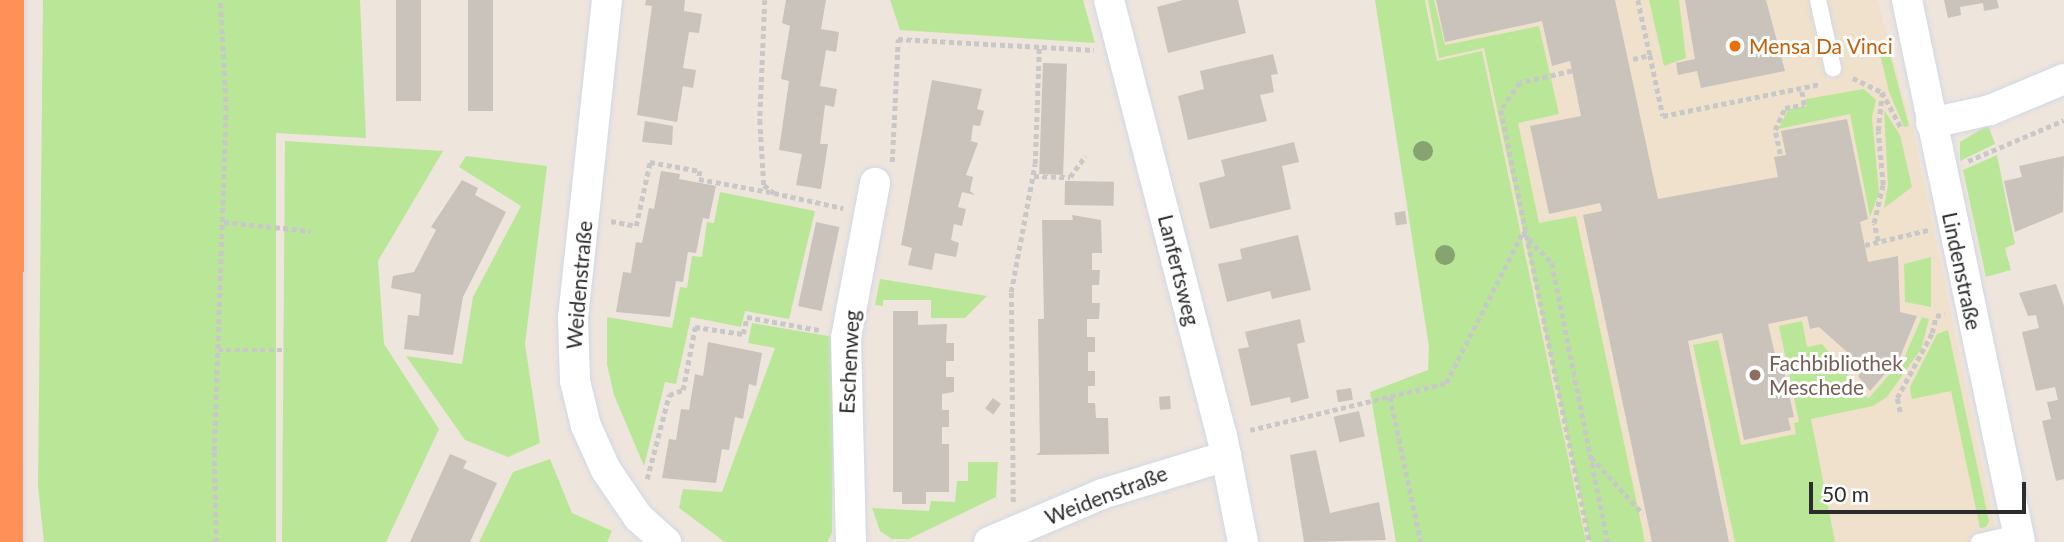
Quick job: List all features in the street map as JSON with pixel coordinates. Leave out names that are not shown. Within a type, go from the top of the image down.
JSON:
[{"type":"highway","points":[[4,542],[5,0]]},
{"type":"highway","points":[[4,89],[27,542]]},
{"type":"street","name":"Weidenstraße","points":[[607,0],[573,317],[579,406],[606,470],[638,517],[666,542]]},
{"type":"street","name":"Lanfertsweg","points":[[1110,0],[1224,446],[1243,542]]},
{"type":"street","name":"Lindenstraße","points":[[1907,0],[1918,129],[1942,173],[2019,538]]},
{"type":"street","points":[[1918,129],[1990,110],[2064,79]]},
{"type":"street","name":"Eschenweg","points":[[851,542],[845,359],[850,310],[875,183]]},
{"type":"street","name":"Weidenstraße","points":[[989,542],[1224,446]]},
{"type":"lane","points":[[1818,0],[1838,74]]},
{"type":"lane","points":[[1979,542],[2019,538]]},
{"type":"path","points":[[216,542],[218,349],[226,110],[220,0]]},
{"type":"path","points":[[765,0],[760,154],[764,185],[774,193]]},
{"type":"path","points":[[1638,0],[1663,116],[1824,83]]},
{"type":"path","points":[[875,183],[894,158],[898,39],[1101,50]]},
{"type":"path","points":[[1013,505],[1011,292],[1034,176],[1039,47]]},
{"type":"path","points":[[1633,59],[1650,55]]},
{"type":"path","points":[[1572,71],[1520,83],[1502,110],[1590,542]]},
{"type":"path","points":[[1838,74],[1860,79],[1882,92],[1918,129]]},
{"type":"path","points":[[1780,154],[1775,130],[1785,108],[1804,105],[1801,88]]},
{"type":"path","points":[[1878,241],[1874,222],[1882,185],[1878,131],[1882,92]]},
{"type":"path","points":[[1942,173],[2064,120]]},
{"type":"path","points":[[1034,176],[1070,177],[1085,156]]},
{"type":"path","points":[[585,216],[636,226],[650,162],[700,171],[699,179],[867,214]]},
{"type":"path","points":[[224,222],[311,231]]},
{"type":"path","points":[[1865,244],[1952,224]]},
{"type":"path","points":[[1224,446],[1446,383],[1522,234],[1528,235],[1552,263],[1608,542]]},
{"type":"path","points":[[638,517],[669,395],[683,390],[695,327],[743,334],[747,317],[819,330],[826,307],[850,310]]},
{"type":"path","points":[[1900,412],[1898,397],[1932,333],[1936,316],[1970,310]]},
{"type":"path","points":[[218,349],[287,350]]},
{"type":"path","points":[[1390,397],[1421,542]]},
{"type":"path","points":[[1591,457],[1643,514]]},
{"type":"shaded area","points":[[1426,0],[1878,0],[1915,139],[1998,542],[1586,542],[1482,51],[1437,61]]},
{"type":"green space","points":[[43,0],[360,0],[366,138],[276,133],[276,542],[44,542],[38,486]]},
{"type":"green space","points":[[890,0],[1083,0],[1095,43],[900,30]]},
{"type":"green space","points":[[1375,0],[1425,0],[1437,61],[1482,51],[1586,542],[1396,542],[1370,392],[1428,370],[1429,347]]},
{"type":"green space","points":[[1428,0],[1434,0],[1445,45],[1539,26],[1559,114],[1518,123],[1539,223],[1576,216],[1645,542],[1590,542],[1484,48],[1439,58]]},
{"type":"green space","points":[[1649,0],[1679,0],[1686,58],[1664,66]]},
{"type":"green space","points":[[1887,43],[1909,126],[1904,127],[1889,92],[1878,45]]},
{"type":"green space","points":[[1864,89],[1876,100],[1872,118],[1879,193],[1870,217],[1850,114],[1778,129],[1789,109],[1807,106],[1806,99]]},
{"type":"green space","points":[[1884,110],[1900,135],[1912,187],[1884,208],[1888,185]]},
{"type":"green space","points":[[1988,125],[1995,144],[1960,161],[1960,142]]},
{"type":"green space","points":[[285,141],[443,151],[378,261],[384,344],[439,429],[386,542],[282,542]]},
{"type":"green space","points":[[1997,155],[2015,244],[2005,248],[2011,270],[1986,277],[1963,170]]},
{"type":"green space","points":[[466,156],[547,166],[525,344],[540,443],[508,457],[465,440],[406,356],[462,364],[473,297],[521,206],[459,167]]},
{"type":"green space","points":[[720,192],[815,211],[789,319],[745,311],[741,327],[691,317],[676,384],[665,382],[644,466],[614,395],[607,364],[607,317],[672,328],[680,287],[687,288],[692,256],[702,257],[707,222],[714,223]]},
{"type":"green space","points":[[1931,257],[1931,307],[1905,302],[1904,264]]},
{"type":"green space","points":[[880,279],[987,296],[965,318],[931,318],[931,300],[883,300],[883,306],[875,305]]},
{"type":"green space","points":[[1922,317],[1929,319],[1921,349],[1887,397],[1873,406],[1811,419],[1835,542],[1735,542],[1693,345],[1718,340],[1741,445],[1796,434],[1794,423],[1799,422],[1779,326],[1802,321],[1807,347],[1822,344],[1868,399],[1904,358]]},
{"type":"green space","points":[[752,323],[834,337],[832,533],[827,542],[725,542],[679,508],[683,489],[722,492],[775,348],[748,343]]},
{"type":"green space","points":[[1948,330],[1989,521],[1986,527],[1980,528],[1951,391],[1912,399],[1911,395],[1910,387],[1937,334]]},
{"type":"green space","points":[[550,459],[572,513],[612,531],[607,542],[479,542],[513,472]]},
{"type":"green space","points":[[968,462],[998,462],[996,497],[909,539],[892,539],[880,531],[872,508],[929,511],[931,501],[955,502],[957,481],[968,481]]},
{"type":"building","points":[[396,0],[421,0],[421,101],[396,101]]},
{"type":"building","points":[[468,0],[493,0],[493,111],[468,111]]},
{"type":"building","points":[[646,0],[685,0],[684,11],[702,14],[699,33],[689,32],[683,68],[696,70],[693,88],[683,86],[677,122],[637,115],[652,6],[645,5]]},
{"type":"building","points":[[786,0],[826,0],[821,29],[839,32],[836,52],[826,50],[820,86],[837,89],[834,107],[825,105],[820,144],[828,144],[821,189],[796,185],[802,154],[779,150],[789,81],[781,79],[790,26],[782,23]]},
{"type":"building","points":[[1183,0],[1238,0],[1246,33],[1168,53],[1157,7]]},
{"type":"building","points":[[1436,0],[1615,0],[1658,199],[1778,177],[1774,157],[1786,155],[1781,131],[1847,119],[1868,219],[1860,222],[1868,262],[1898,256],[1900,312],[1917,316],[1900,357],[1870,391],[1858,376],[1865,368],[1819,327],[1810,329],[1807,316],[1768,324],[1776,359],[1781,357],[1794,417],[1788,418],[1791,430],[1744,440],[1722,333],[1688,341],[1729,542],[1652,542],[1583,215],[1602,211],[1600,203],[1549,214],[1530,126],[1581,116],[1570,61],[1552,66],[1542,21],[1445,42]]},
{"type":"building","name":"Mensa Da Vinci","points":[[1685,0],[1766,0],[1785,71],[1701,88],[1697,71],[1678,75],[1676,63],[1695,59]]},
{"type":"building","points":[[1944,0],[1997,0],[1999,8],[1984,11],[1983,3],[1960,7],[1961,15],[1948,18]]},
{"type":"building","points":[[1273,54],[1278,74],[1271,75],[1274,92],[1260,95],[1267,121],[1188,140],[1178,96],[1204,89],[1200,71]]},
{"type":"building","points":[[1043,63],[1067,64],[1063,175],[1039,174]]},
{"type":"building","points":[[932,80],[982,89],[977,109],[984,111],[980,126],[973,125],[971,141],[978,143],[966,175],[973,177],[970,191],[975,195],[962,192],[958,207],[966,209],[962,226],[954,224],[951,240],[959,243],[956,257],[935,253],[932,270],[908,265],[912,248],[901,245]]},
{"type":"building","points":[[645,121],[673,126],[672,145],[642,142]]},
{"type":"building","points":[[1294,142],[1299,162],[1282,166],[1291,209],[1210,229],[1199,183],[1225,176],[1221,160]]},
{"type":"building","points":[[2064,156],[2063,212],[2015,232],[2004,181],[2022,177],[2019,166]]},
{"type":"building","points":[[661,171],[680,174],[679,179],[716,186],[709,219],[703,218],[696,253],[688,252],[683,282],[676,281],[670,317],[616,312],[623,272],[631,273],[636,242],[642,243],[649,208],[654,209]]},
{"type":"building","points":[[462,180],[478,188],[475,195],[506,212],[463,297],[453,355],[404,349],[408,315],[419,316],[421,294],[391,288],[393,276],[414,272],[436,230],[431,227]]},
{"type":"building","points":[[1065,181],[1114,182],[1114,206],[1065,205]]},
{"type":"building","points":[[1405,211],[1407,224],[1396,226],[1394,213]]},
{"type":"building","points":[[1072,215],[1101,220],[1102,253],[1092,253],[1092,270],[1100,270],[1099,285],[1092,285],[1092,303],[1100,303],[1099,319],[1087,319],[1087,337],[1095,337],[1095,352],[1088,352],[1088,371],[1095,371],[1095,386],[1088,386],[1088,403],[1095,403],[1096,418],[1108,418],[1109,454],[1036,455],[1040,452],[1038,319],[1044,319],[1042,220],[1073,220]]},
{"type":"building","points":[[816,222],[839,227],[822,311],[798,306]]},
{"type":"building","points":[[1298,235],[1311,290],[1272,299],[1270,291],[1227,302],[1218,264],[1242,259],[1240,249]]},
{"type":"building","points":[[2056,284],[2064,306],[2064,479],[2056,481],[2042,421],[2051,419],[2047,402],[2058,400],[2055,387],[2036,391],[2022,332],[2039,328],[2036,315],[2028,316],[2019,293]]},
{"type":"building","points":[[893,311],[918,311],[918,325],[947,324],[946,343],[954,343],[954,361],[946,361],[946,377],[954,377],[954,392],[942,394],[942,410],[949,410],[949,427],[942,427],[942,444],[949,444],[949,492],[926,492],[926,504],[902,504],[902,492],[893,492]]},
{"type":"building","points":[[1300,319],[1305,342],[1297,344],[1309,398],[1291,403],[1290,397],[1251,406],[1238,349],[1249,347],[1245,332]]},
{"type":"building","points":[[708,342],[762,353],[756,386],[749,384],[743,419],[735,417],[729,450],[722,449],[716,483],[662,478],[669,439],[676,440],[681,409],[689,410],[695,374],[703,376]]},
{"type":"building","points":[[1351,388],[1353,400],[1338,402],[1336,390]]},
{"type":"building","points":[[1170,396],[1171,409],[1160,410],[1159,397]]},
{"type":"building","points":[[993,398],[1001,404],[993,414],[985,408]]},
{"type":"building","points":[[1359,411],[1365,436],[1340,442],[1334,417]]},
{"type":"building","points":[[1316,450],[1330,513],[1379,502],[1386,540],[1304,542],[1290,455]]},
{"type":"building","points":[[450,454],[467,461],[463,468],[497,483],[470,542],[410,542]]},
{"type":"place","name":"Mensa Da Vinci","points":[[1735,46]]},
{"type":"place","name":"Fachbibliothek Meschede","points":[[1755,375]]}]
